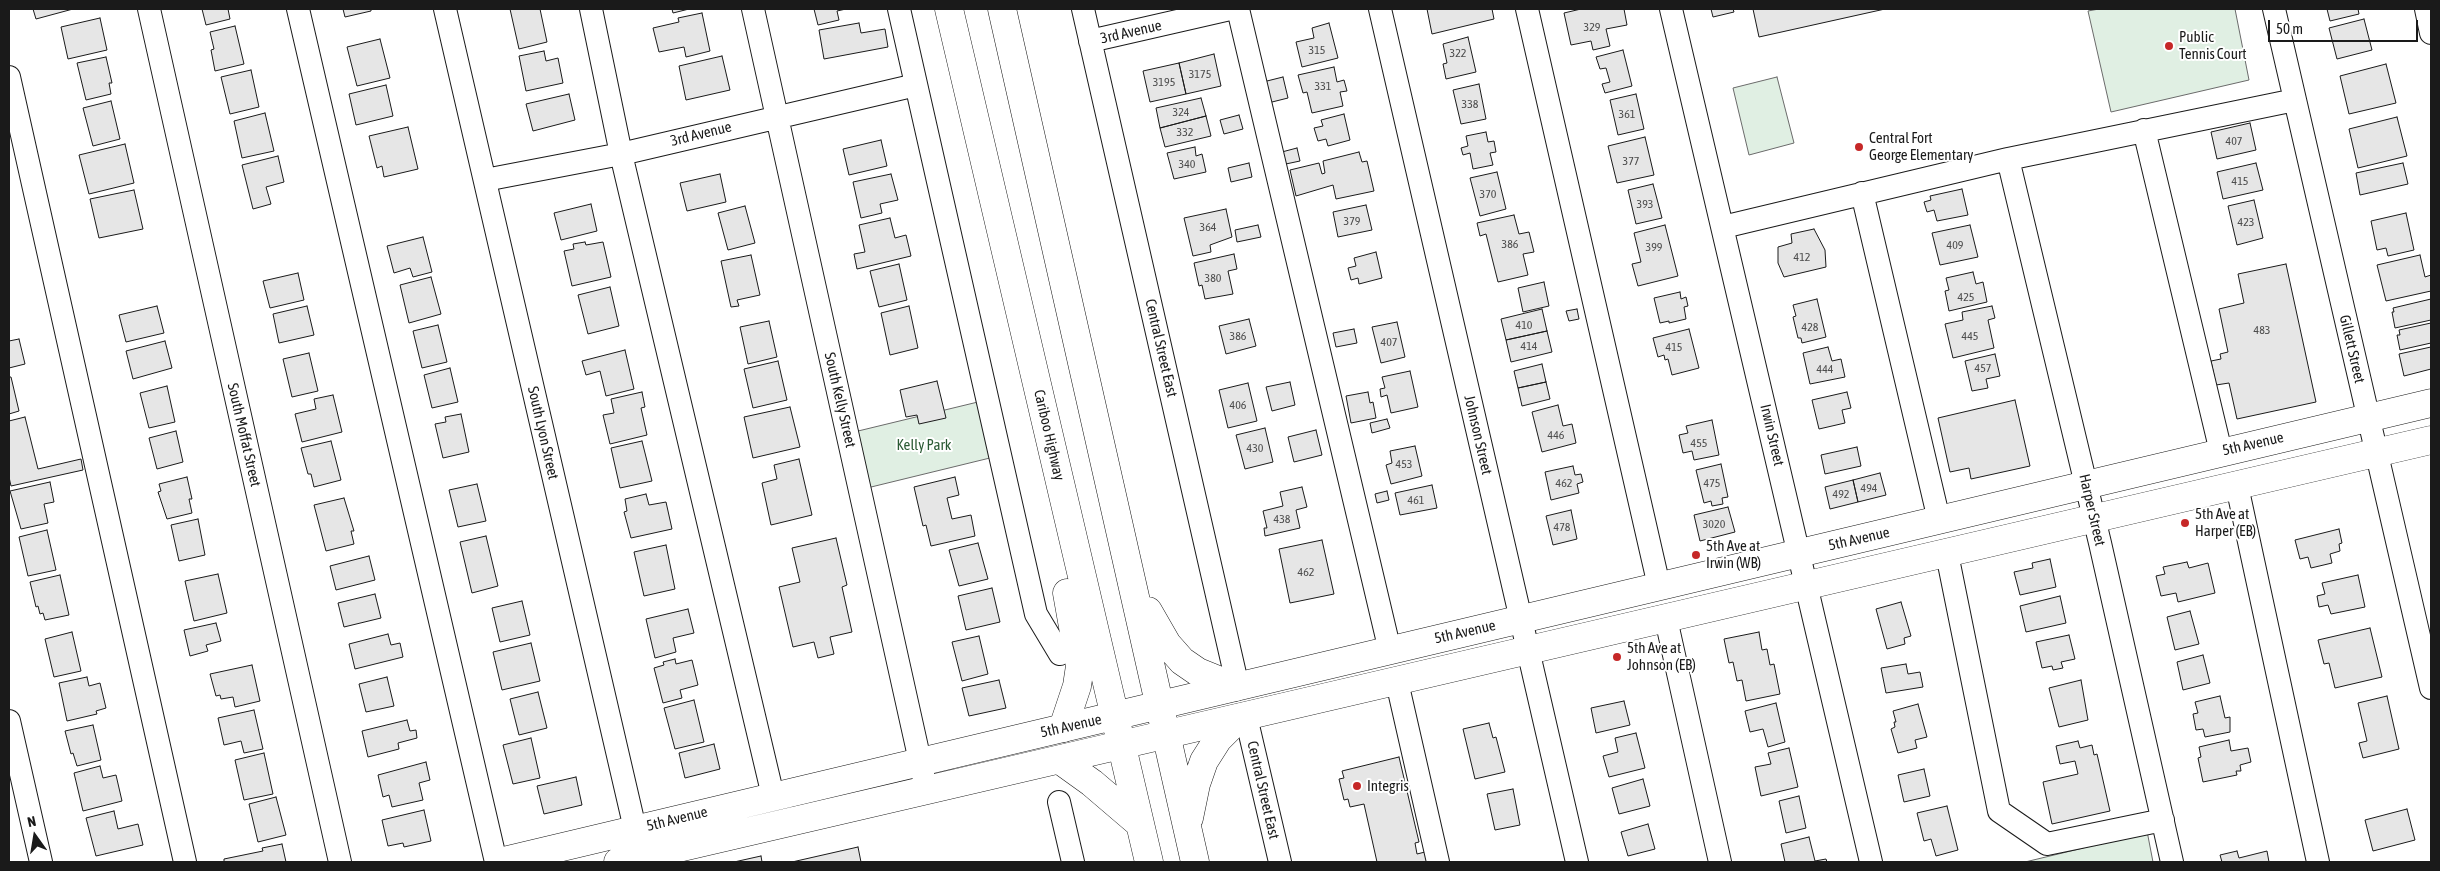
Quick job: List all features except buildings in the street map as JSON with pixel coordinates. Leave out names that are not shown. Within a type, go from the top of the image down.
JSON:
[{"type":"main road","name":"Cariboo Highway","points":[[949,9],[1115,716],[1131,744],[1140,824],[1149,862]]},
{"type":"main road","points":[[1002,9],[1196,862]]},
{"type":"main road","points":[[1017,301],[1032,428],[1074,628],[1080,666],[1077,686],[1063,728]]},
{"type":"main road","name":"5th Avenue","points":[[499,862],[2431,402]]},
{"type":"main road","name":"5th Avenue","points":[[634,860],[2431,440]]},
{"type":"main road","points":[[1134,586],[1167,644],[1182,661],[1198,672],[1236,687]]},
{"type":"main road","points":[[1187,827],[1196,784],[1204,761],[1218,739],[1242,718]]},
{"type":"main road","points":[[1131,744],[1168,862]]},
{"type":"main road","points":[[1060,760],[1092,783],[1140,824]]},
{"type":"street","name":"South Moffat Street","points":[[149,9],[340,862]]},
{"type":"street","points":[[298,9],[496,862]]},
{"type":"street","name":"South Lyon Street","points":[[445,9],[635,830],[634,860]]},
{"type":"street","points":[[591,9],[621,154],[773,796]]},
{"type":"street","name":"South Kelly Street","points":[[752,9],[927,791]]},
{"type":"street","points":[[899,9],[1036,614],[1060,654]]},
{"type":"street","name":"Central Street East","points":[[1083,9],[1236,687]]},
{"type":"street","name":"3rd Avenue","points":[[1090,41],[1230,9]]},
{"type":"street","points":[[1238,9],[1390,650]]},
{"type":"street","name":"Johnson Street","points":[[1380,9],[1577,862]]},
{"type":"street","points":[[1527,9],[1659,586]]},
{"type":"street","name":"Irwin Street","points":[[1671,9],[1808,586],[1871,862]]},
{"type":"street","name":"Gillett Street","points":[[2274,9],[2431,688]]},
{"type":"street","points":[[2426,9],[2431,33]]},
{"type":"street","points":[[9,77],[185,862]]},
{"type":"street","name":"3rd Avenue","points":[[485,180],[621,154],[776,116],[916,85]]},
{"type":"street","points":[[1723,227],[2008,159],[2295,100]]},
{"type":"street","points":[[2144,130],[2221,452]]},
{"type":"street","name":"Harper Street","points":[[2008,159],[2086,485],[2172,862]]},
{"type":"street","points":[[1862,193],[1939,520]]},
{"type":"street","points":[[2237,486],[2318,862]]},
{"type":"street","points":[[1947,554],[2000,811],[2048,844],[2163,820]]},
{"type":"street","points":[[1666,619],[1720,862]]},
{"type":"street","points":[[1397,682],[1438,862]]},
{"type":"street","name":"Central Street East","points":[[1242,718],[1280,862]]},
{"type":"street","points":[[9,722],[41,862]]},
{"type":"street","points":[[1060,802],[1072,862]]},
{"type":"green space","name":"Public Tennis Court","points":[[2099,9],[2235,9],[2249,80],[2111,112],[2088,11]]},
{"type":"green space","points":[[1777,77],[1794,143],[1749,155],[1733,88]]},
{"type":"green space","name":"Kelly Park","points":[[982,401],[994,457],[867,488],[854,432]]},
{"type":"green space","points":[[2147,831],[2153,862],[2025,862],[2079,849]]},
{"type":"place","name":"Public Tennis Court","points":[[2169,46]]},
{"type":"place","name":"Central Fort George Elementary","points":[[1859,147]]},
{"type":"place","name":"5th Ave at Harper (EB)","points":[[2185,523]]},
{"type":"place","name":"5th Ave at Irwin (WB)","points":[[1696,555]]},
{"type":"place","name":"5th Ave at Johnson (EB)","points":[[1617,657]]},
{"type":"place","name":"Integris","points":[[1357,786]]}]
